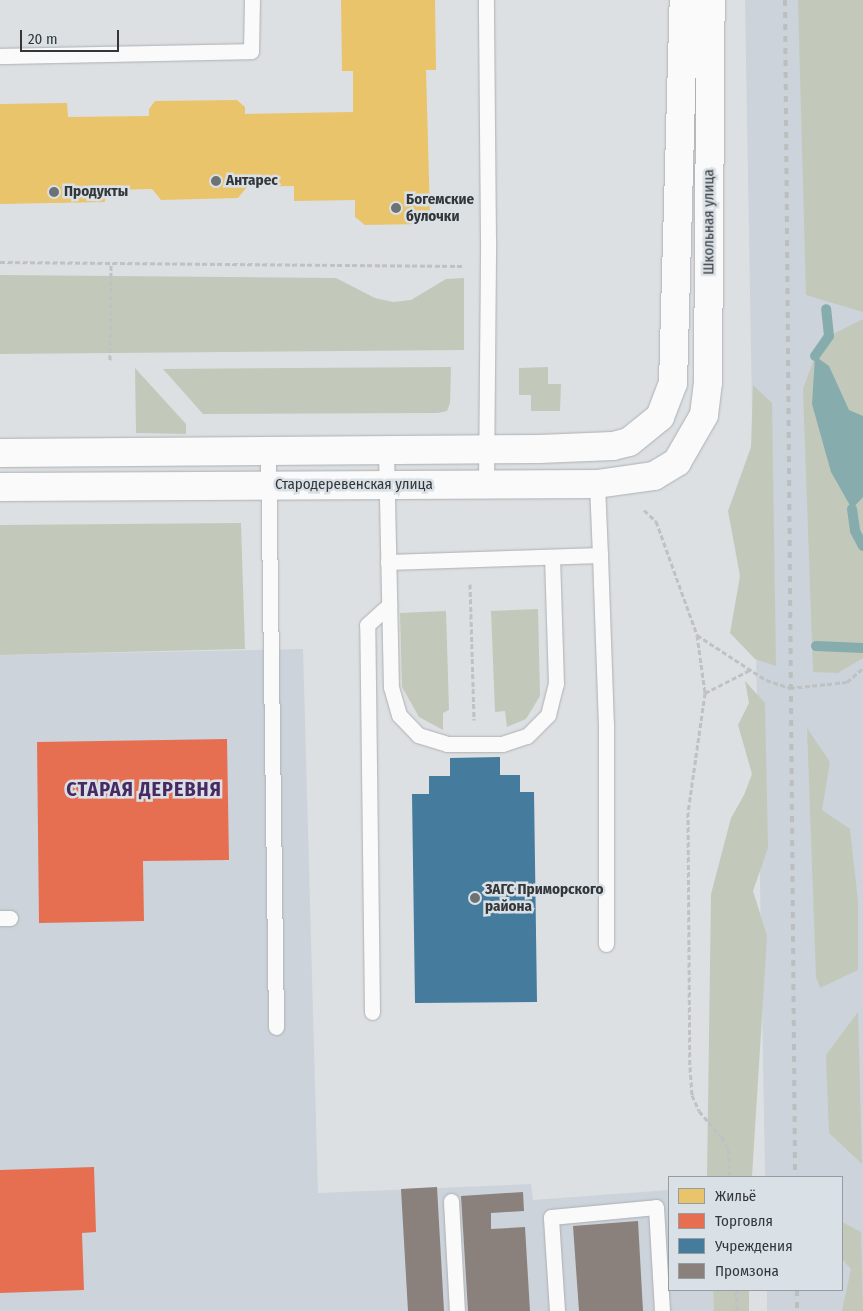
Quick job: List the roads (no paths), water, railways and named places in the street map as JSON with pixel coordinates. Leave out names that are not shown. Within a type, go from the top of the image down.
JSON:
[{"type":"street","name":"Школьная улица","points":[[485,450],[613,446],[629,442],[660,417],[673,383],[676,349],[684,0]]},
{"type":"street","name":"Школьная улица","points":[[692,440],[704,415],[708,382],[711,0]]},
{"type":"street","name":"Стародеревенская улица","points":[[0,487],[597,484],[654,476],[677,462],[692,440]]},
{"type":"street","points":[[0,453],[485,450]]},
{"type":"lane","points":[[0,56],[251,51],[252,0]]},
{"type":"lane","points":[[486,0],[486,484]]},
{"type":"lane","points":[[386,450],[385,485],[391,686],[399,715],[418,734],[447,744],[502,744],[527,736],[548,715],[556,684],[552,557]]},
{"type":"lane","points":[[268,451],[276,1027]]},
{"type":"lane","points":[[597,484],[606,724],[606,944]]},
{"type":"lane","points":[[388,562],[600,555]]},
{"type":"lane","points":[[372,1012],[367,625],[389,605]]},
{"type":"lane","points":[[451,1201],[457,1311]]},
{"type":"lane","points":[[558,1311],[551,1217],[656,1207],[662,1311]]},
{"type":"water","points":[[815,356],[829,366],[849,410],[863,416],[863,497],[852,509],[831,472],[812,404]]},
{"type":"waterway","points":[[815,356],[829,336],[826,309]]},
{"type":"waterway","points":[[852,509],[855,531],[863,546]]},
{"type":"waterway","points":[[816,646],[863,648]]},
{"type":"railway","points":[[785,0],[795,1176]]},
{"type":"railway","points":[[797,1291],[797,1311]]},
{"type":"place","name":"Антарес","points":[[216,181]]},
{"type":"place","name":"Продукты","points":[[54,192]]},
{"type":"place","name":"Богемские булочки","points":[[396,208]]},
{"type":"place","name":"ЗАГС Приморского района","points":[[475,898]]},
{"type":"district","name":"СТАРАЯ ДЕРЕВНЯ","points":[[144,789]]}]
